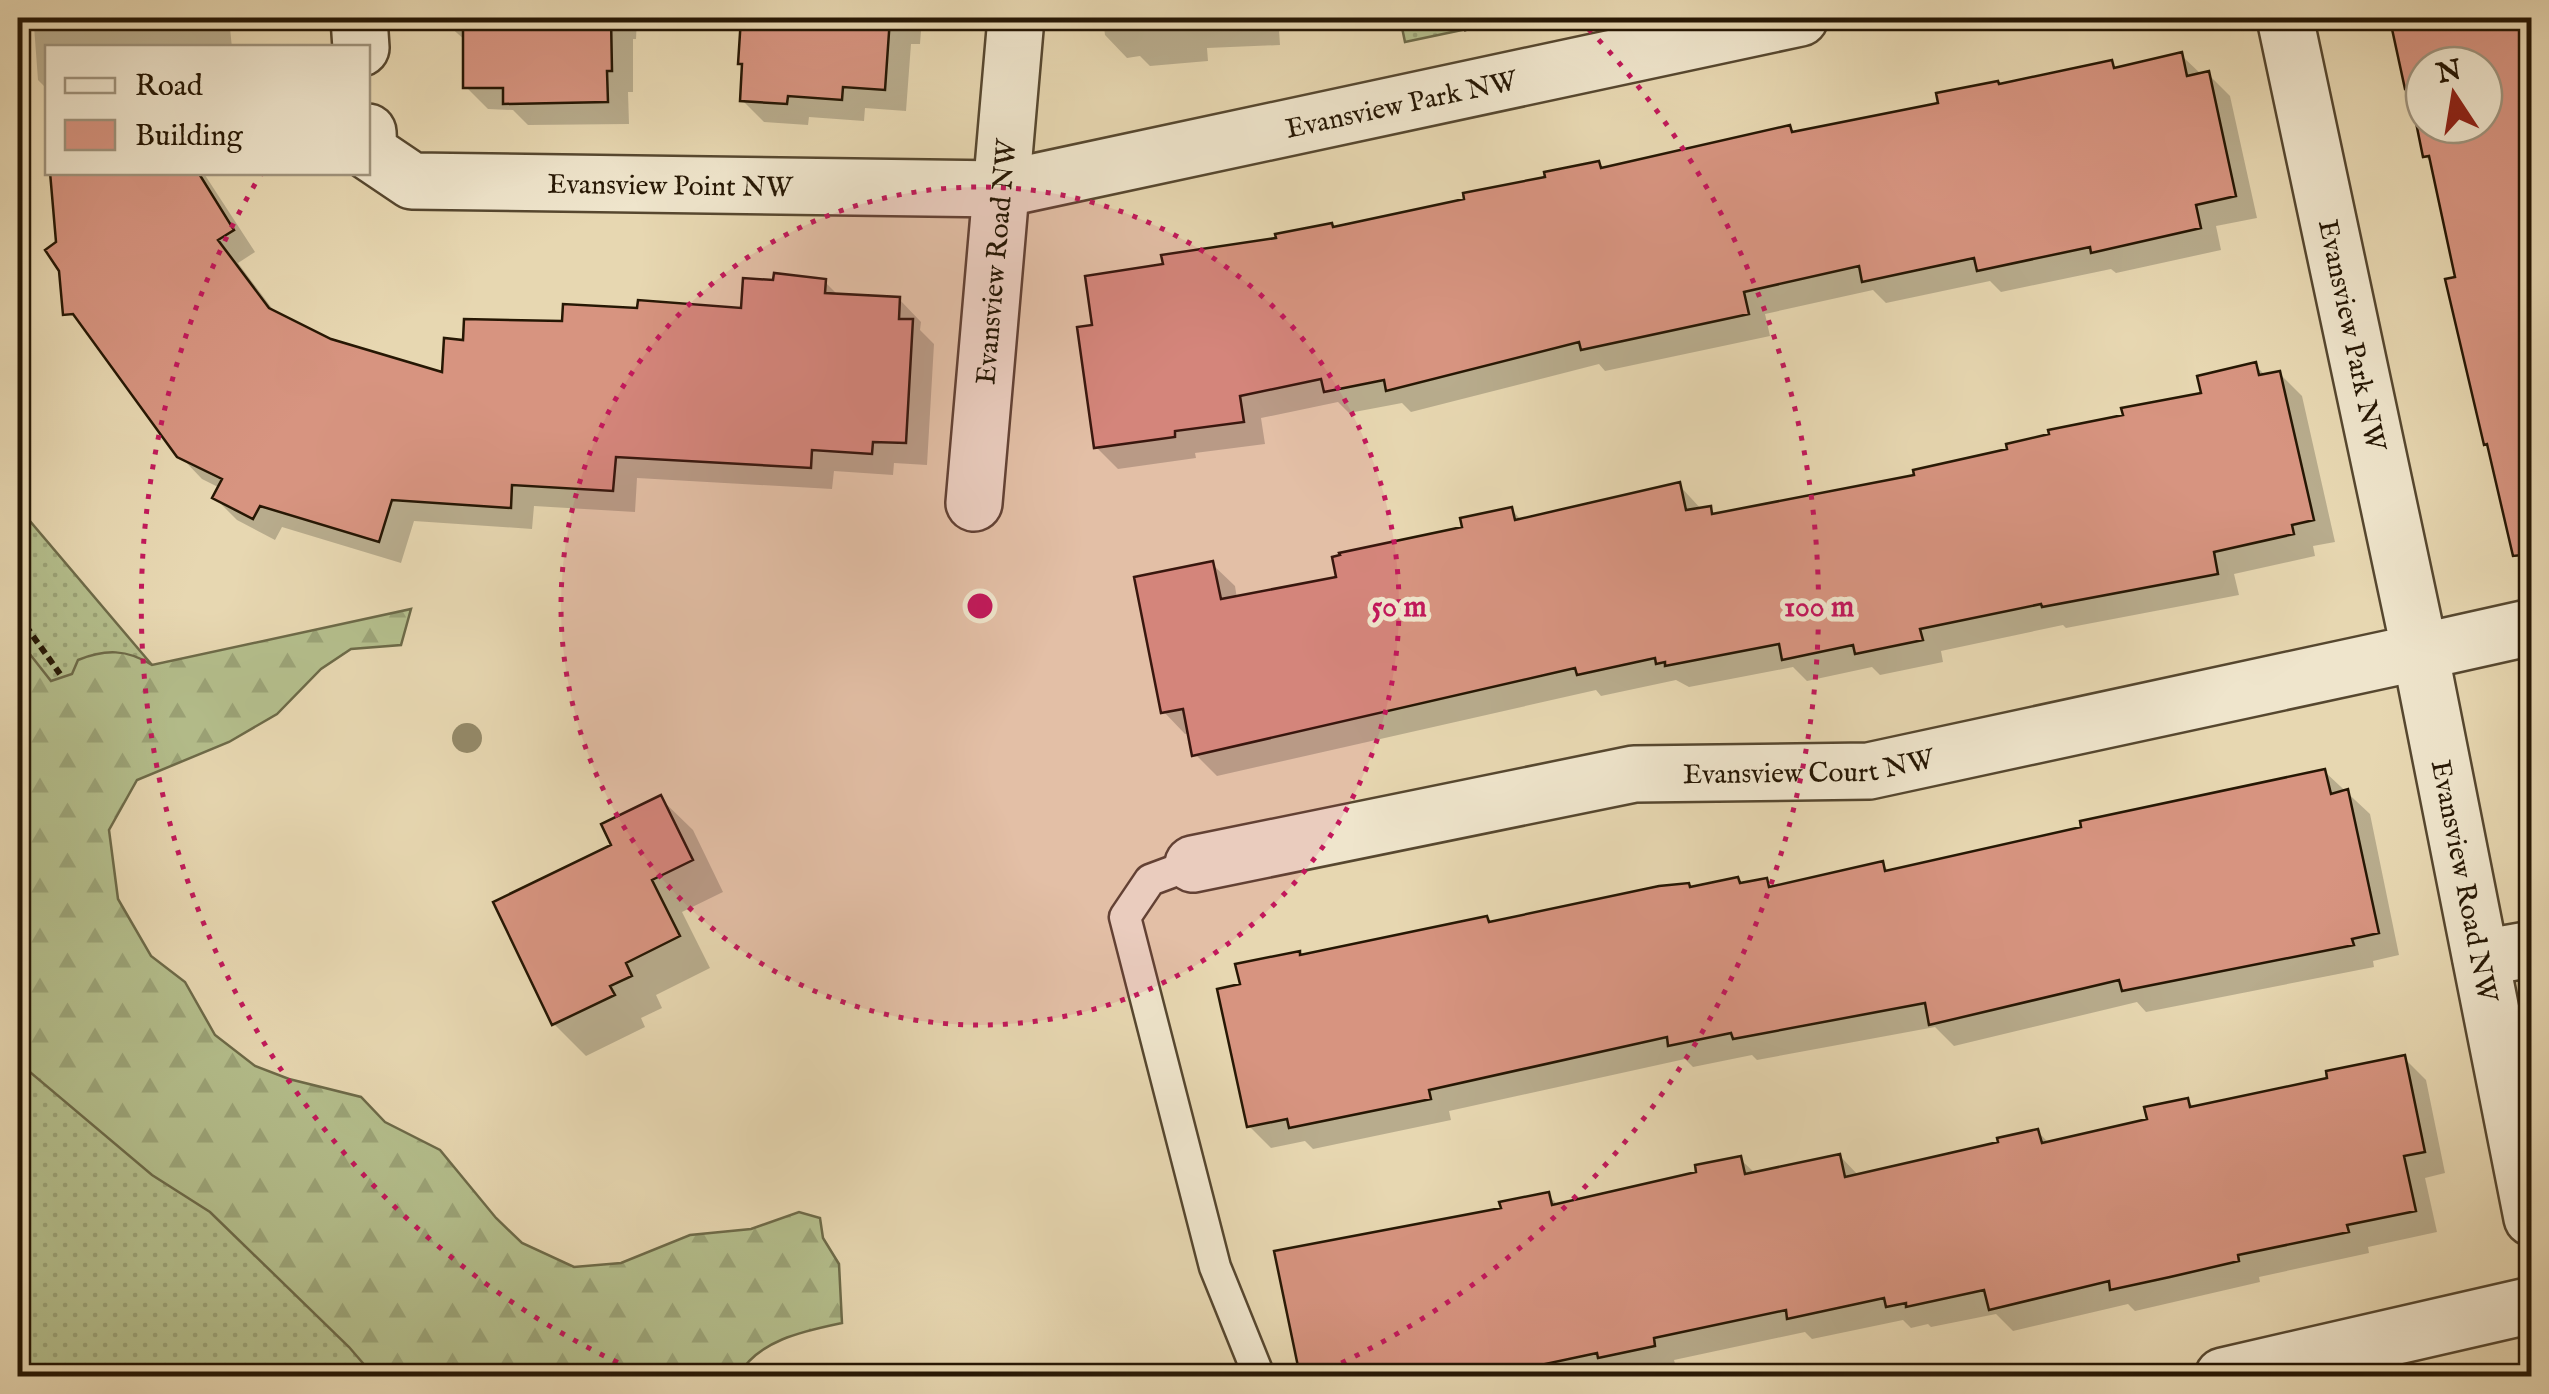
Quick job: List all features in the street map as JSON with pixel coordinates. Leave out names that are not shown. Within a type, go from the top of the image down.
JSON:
[{"type":"street","points":[[358,18],[361,45]]},
{"type":"street","name":"Evansview Road NW","points":[[974,504],[1016,18]]},
{"type":"street","name":"Evansview Park NW","points":[[1002,188],[1800,18]]},
{"type":"street","name":"Evansview Park NW","points":[[2286,18],[2420,652]]},
{"type":"street","name":"Evansview Point NW","points":[[370,153],[412,181],[1002,188]]},
{"type":"street","points":[[2420,652],[2532,627]]},
{"type":"street","name":"Evansview Road NW","points":[[2420,652],[2506,954],[2532,1218]]},
{"type":"street","name":"Evansview Court NW","points":[[1192,864],[1634,774],[1869,771],[2420,652]]},
{"type":"street","points":[[2223,1376],[2532,1305]]},
{"type":"lane","points":[[1192,864],[1150,880],[1125,917],[1215,1266],[1259,1376]]},
{"type":"path","points":[[18,615],[60,674]]},
{"type":"green space","points":[[1400,18],[1519,18],[1405,42]]},
{"type":"green space","points":[[18,507],[152,665],[18,698]]},
{"type":"green space","points":[[411,609],[401,645],[351,649],[321,669],[277,714],[229,742],[137,780],[109,830],[118,899],[151,956],[185,982],[215,1035],[255,1066],[361,1097],[385,1122],[440,1150],[522,1243],[574,1267],[621,1263],[690,1235],[751,1229],[799,1212],[820,1218],[823,1238],[839,1264],[842,1323],[783,1339],[757,1354],[738,1376],[473,1376],[471,1370],[453,1364],[432,1376],[374,1376],[210,1212],[152,1175],[18,1062],[18,639],[51,681],[72,674],[78,660],[97,654],[125,653],[152,665]]},
{"type":"green space","points":[[18,905],[493,1376],[18,1376]]},
{"type":"building","points":[[463,18],[611,18],[608,102],[503,104],[503,88],[463,88]]},
{"type":"building","points":[[741,18],[890,18],[885,90],[843,87],[842,100],[788,96],[787,104],[740,101]]},
{"type":"building","points":[[2448,18],[2532,18],[2532,554],[2513,556],[2445,279],[2455,277],[2429,156],[2423,157],[2421,145],[2504,145],[2504,45],[2404,45],[2404,84],[2392,29]]},
{"type":"building","points":[[2182,52],[2187,76],[2209,71],[2236,196],[2196,205],[2201,228],[2091,253],[2090,247],[1977,271],[1974,258],[1862,282],[1859,266],[1744,292],[1749,314],[1581,350],[1579,342],[1386,391],[1384,380],[1324,392],[1321,379],[1240,396],[1244,422],[1094,448],[1077,327],[1092,325],[1085,276],[1163,264],[1161,255],[1276,238],[1275,234],[1332,223],[1333,227],[1464,199],[1463,193],[1545,177],[1544,172],[1599,161],[1601,168],[1790,125],[1792,132],[1938,103],[1936,93],[2112,60],[2114,68]]},
{"type":"building","points":[[50,175],[200,175],[234,230],[218,240],[269,308],[331,339],[442,372],[444,338],[463,340],[464,319],[562,321],[563,304],[637,308],[638,300],[741,308],[743,278],[773,280],[774,273],[826,279],[825,293],[900,297],[899,319],[913,319],[906,443],[873,442],[872,454],[812,450],[811,468],[616,457],[613,491],[512,485],[511,508],[392,500],[379,542],[260,506],[253,519],[212,498],[222,479],[177,457],[73,314],[63,315],[59,271],[45,250],[56,242]]},
{"type":"building","points":[[2256,362],[2259,375],[2280,371],[2314,520],[2292,525],[2294,534],[2214,552],[2218,574],[1920,629],[1923,640],[1855,654],[1853,645],[1782,660],[1779,644],[1665,666],[1665,662],[1656,664],[1655,658],[1577,675],[1575,668],[1192,756],[1183,709],[1161,713],[1134,577],[1213,561],[1221,599],[1336,577],[1332,557],[1339,553],[1462,527],[1460,518],[1512,507],[1515,520],[1680,482],[1686,510],[1711,506],[1712,514],[1914,475],[1913,470],[2007,449],[2006,444],[2049,434],[2048,430],[2123,415],[2121,408],[2201,393],[2197,376]]},
{"type":"building","points":[[2325,769],[2331,794],[2348,789],[2379,933],[2352,939],[2354,945],[2122,991],[2119,980],[1929,1025],[1925,1003],[1733,1039],[1731,1033],[1668,1046],[1667,1037],[1429,1090],[1431,1099],[1289,1128],[1287,1119],[1247,1127],[1217,989],[1240,984],[1235,964],[1300,951],[1300,955],[1487,916],[1489,922],[1659,886],[1689,883],[1690,887],[1738,877],[1740,883],[1767,878],[1769,887],[1883,861],[1885,871],[2081,827],[2080,821]]},
{"type":"building","points":[[661,795],[693,860],[652,880],[680,936],[626,963],[632,976],[610,986],[615,995],[552,1025],[493,902],[611,845],[601,824]]},
{"type":"building","points":[[2405,1055],[2425,1152],[2404,1156],[2416,1211],[2347,1225],[2349,1232],[2238,1255],[2239,1261],[2110,1290],[2109,1281],[1989,1310],[1984,1290],[1906,1307],[1906,1303],[1886,1307],[1884,1298],[1787,1319],[1786,1310],[1654,1338],[1655,1346],[1598,1358],[1597,1353],[1488,1376],[1300,1376],[1274,1251],[1501,1208],[1499,1202],[1549,1192],[1552,1205],[1696,1172],[1695,1165],[1741,1156],[1745,1174],[1840,1154],[1845,1177],[2038,1129],[2042,1143],[2147,1119],[2144,1107],[2188,1098],[2190,1107],[2327,1078],[2326,1071]]}]
